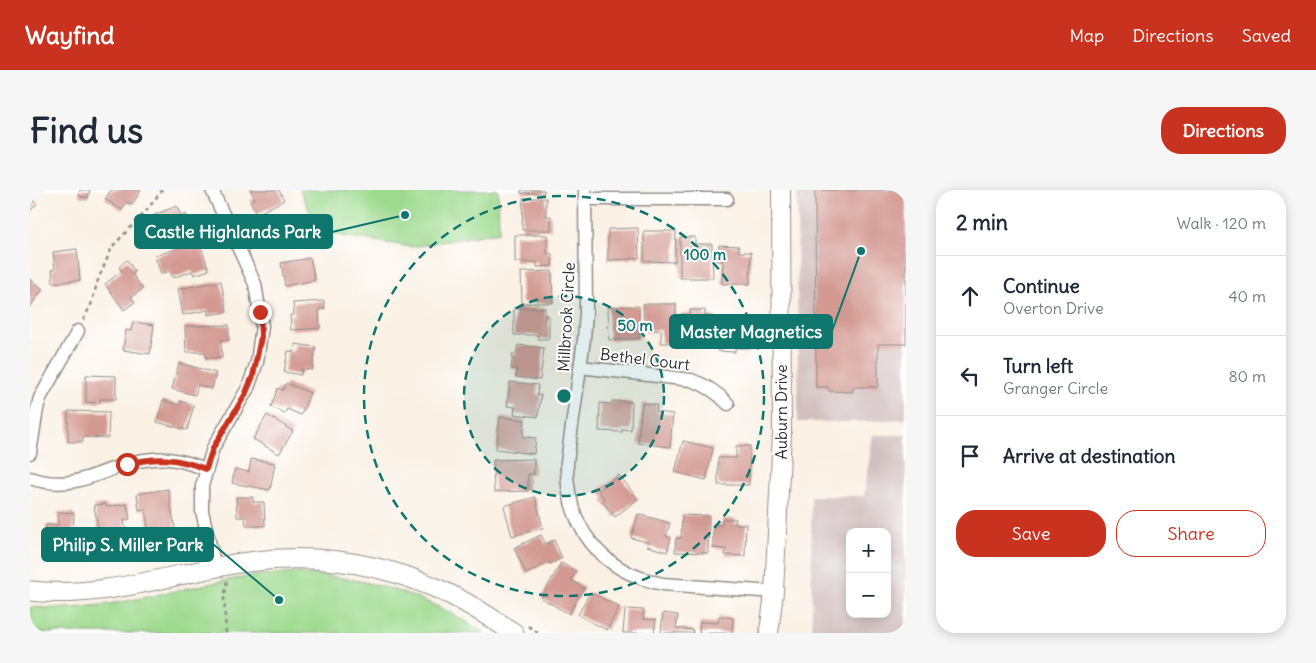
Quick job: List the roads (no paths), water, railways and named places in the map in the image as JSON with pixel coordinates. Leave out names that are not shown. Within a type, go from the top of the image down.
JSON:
[{"type":"main road","points":[[30,591],[71,593],[105,590],[245,562],[298,557],[325,559],[390,571],[448,594],[514,633]]},
{"type":"street","points":[[212,190],[255,284],[262,326],[258,356],[248,388],[213,448],[202,486],[202,511],[215,567]]},
{"type":"street","name":"Auburn Drive","points":[[769,633],[774,592],[782,434],[781,190]]},
{"type":"street","points":[[585,195],[727,199]]},
{"type":"street","name":"Millbrook Circle","points":[[585,195],[586,313],[566,479],[568,495],[579,524],[598,550],[610,562],[646,581],[663,584],[774,592]]},
{"type":"street","points":[[30,453],[40,398],[78,331]]},
{"type":"street","name":"Bethel Court","points":[[580,367],[691,380],[706,385],[719,394],[728,404]]},
{"type":"street","points":[[30,478],[52,483],[80,481],[127,464],[154,459],[175,460],[206,469]]},
{"type":"place","name":"Castle Highlands Park","points":[[405,215]]},
{"type":"place","name":"Master Magnetics","points":[[861,251]]},
{"type":"place","name":"Philip S. Miller Park","points":[[279,600]]}]
